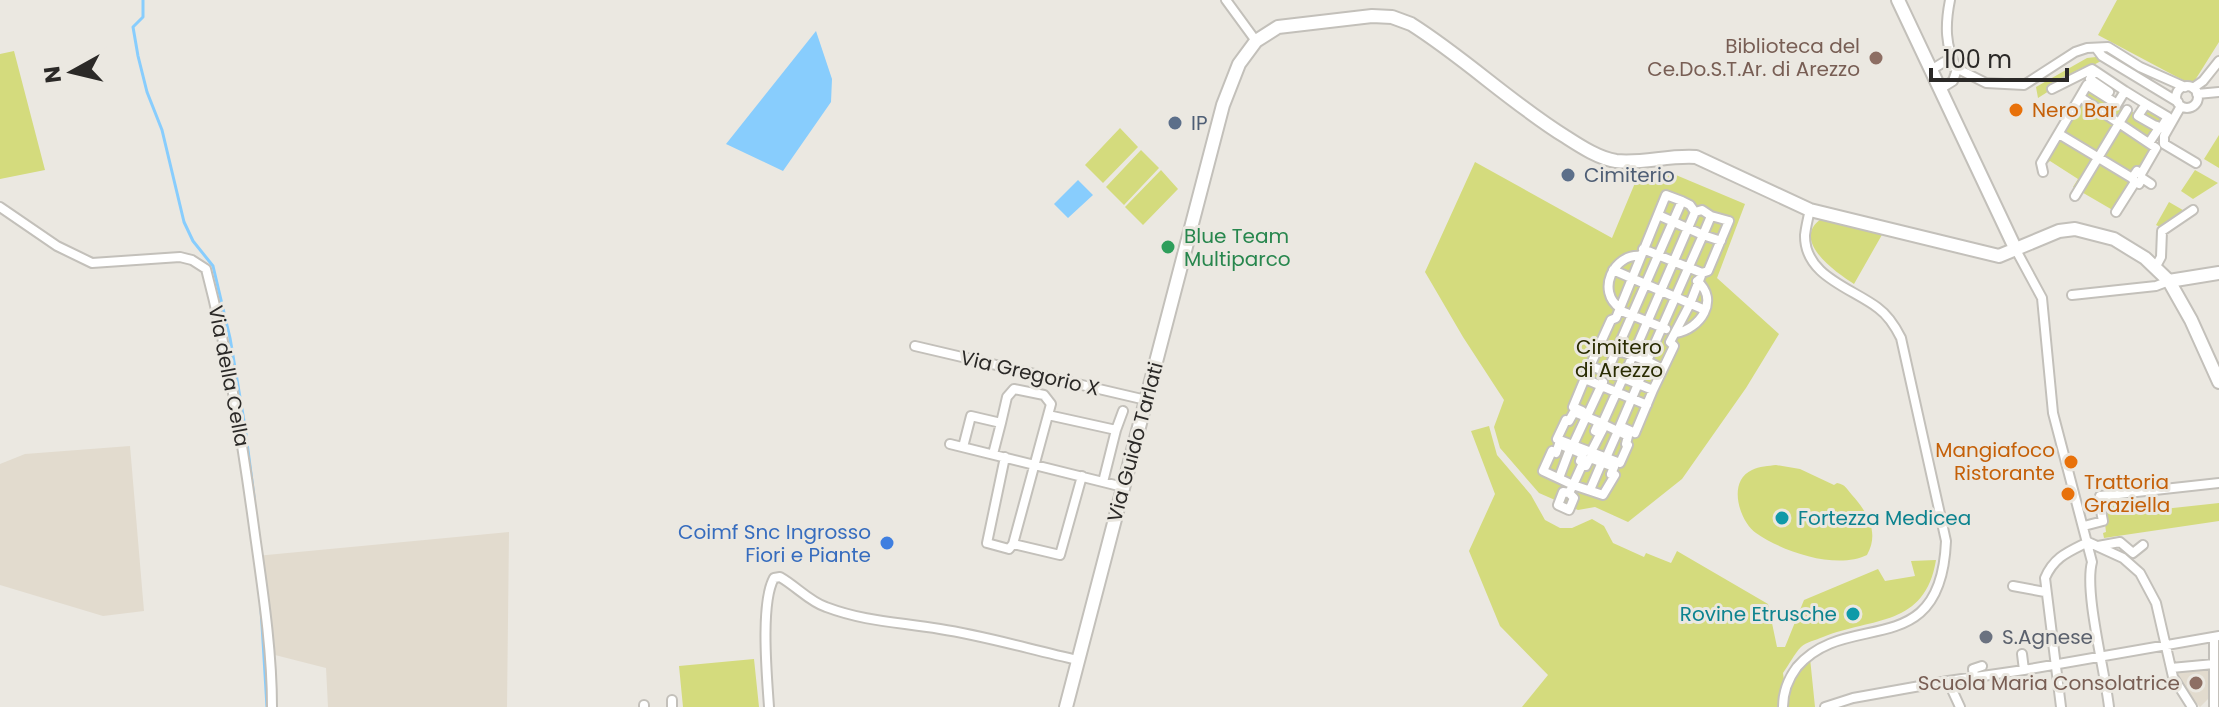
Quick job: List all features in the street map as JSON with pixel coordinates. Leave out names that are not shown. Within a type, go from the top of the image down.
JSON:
[{"type":"main road","points":[[1898,0],[2016,250]]},
{"type":"main road","points":[[1157,359],[1161,314],[1176,256],[1204,176],[1223,105],[1239,64],[1256,41],[1278,27],[1347,18],[1392,17],[1424,32],[1535,118],[1585,149],[1612,160],[1641,162],[1679,155],[1696,157],[1810,210],[1999,256],[2041,237],[2058,224],[2114,239],[2169,281],[2191,320],[2219,382]]},
{"type":"main road","name":"Via Guido Tarlati","points":[[1066,707],[1204,176]]},
{"type":"main road","points":[[1168,317],[1179,257],[1176,256]]},
{"type":"main road","points":[[2169,281],[2219,273]]},
{"type":"street","points":[[1226,0],[1256,41]]},
{"type":"street","points":[[1940,89],[1953,81],[1957,69],[1946,37],[1950,0]]},
{"type":"street","points":[[1931,70],[1944,62],[1986,83],[2024,85],[2075,52],[2096,48],[2108,47],[2140,67],[2191,90],[2197,101],[2192,107],[2179,104],[2102,56],[2096,48]]},
{"type":"street","points":[[2191,90],[2219,61]]},
{"type":"street","points":[[2052,89],[2092,69],[2168,117],[2161,128],[2139,115]]},
{"type":"street","points":[[2094,71],[2090,79],[2119,100]]},
{"type":"street","points":[[2043,172],[2041,163],[2087,85],[2117,104],[2125,91]]},
{"type":"street","points":[[2059,134],[2135,182],[2118,214],[2147,181],[2179,104],[2179,91],[2219,92]]},
{"type":"street","points":[[2080,97],[2156,148],[2141,174],[2137,171],[2132,178]]},
{"type":"street","points":[[2139,115],[2146,104]]},
{"type":"street","points":[[2075,196],[2127,110]]},
{"type":"street","points":[[2139,115],[2159,128],[2149,143]]},
{"type":"street","points":[[2164,144],[2196,163]]},
{"type":"street","points":[[1599,433],[1595,431],[1599,422],[1573,407],[1590,366],[1611,320],[1616,318],[1666,195],[1690,205],[1695,212]]},
{"type":"street","points":[[1559,478],[1682,201]]},
{"type":"street","name":"Via della Cella","points":[[0,207],[57,246],[92,263],[180,257],[206,269],[243,442],[261,583],[272,707]]},
{"type":"street","points":[[1599,433],[1601,435],[1605,425],[1635,433],[1674,346],[1670,342],[1690,304],[1699,277],[1708,271],[1729,221],[1702,210],[1695,212]]},
{"type":"street","points":[[1783,707],[1785,688],[1809,654],[1839,641],[1888,630],[1912,618],[1936,590],[1945,560],[1946,541],[1901,338],[1892,321],[1878,308],[1817,268],[1805,235],[1810,210]]},
{"type":"street","points":[[2155,268],[2161,257],[2162,231],[2193,210]]},
{"type":"street","points":[[1604,420],[1695,212]]},
{"type":"street","points":[[1658,215],[1721,241]]},
{"type":"street","points":[[1590,490],[1711,216]]},
{"type":"street","points":[[2016,250],[2042,298],[2053,413],[2092,562],[2092,596],[2109,707]]},
{"type":"street","points":[[1642,253],[1658,254],[1689,266],[1699,277],[1706,293],[1705,310],[1691,329],[1676,333],[1615,305],[1608,292],[1613,270],[1626,258],[1642,253]]},
{"type":"street","points":[[1613,270],[1705,310]]},
{"type":"street","points":[[2072,295],[2156,286],[2169,281]]},
{"type":"street","points":[[1637,303],[1667,316]]},
{"type":"street","points":[[1600,344],[1663,369]]},
{"type":"street","name":"Via Gregorio X","points":[[915,346],[1146,400]]},
{"type":"street","points":[[1590,366],[1653,390]]},
{"type":"street","points":[[1585,379],[1647,405]]},
{"type":"street","points":[[993,454],[1007,397],[1014,389],[1044,395],[1051,404],[1013,544],[1009,549],[987,543],[1005,457]]},
{"type":"street","points":[[1103,482],[1123,411]]},
{"type":"street","points":[[1571,489],[1582,465],[1583,463],[1580,461],[1583,454],[1557,439],[1566,420],[1569,421],[1574,412],[1604,420],[1628,436],[1628,445],[1620,463],[1590,458],[1586,466],[1582,465]]},
{"type":"street","points":[[1048,415],[1116,430]]},
{"type":"street","points":[[963,447],[971,416],[1001,423]]},
{"type":"street","points":[[1591,452],[1599,433]]},
{"type":"street","points":[[950,444],[1123,487]]},
{"type":"street","points":[[1559,444],[1572,447],[1591,452],[1614,467],[1611,474],[1615,475],[1603,495],[1590,490],[1571,489],[1559,478],[1543,471],[1552,451],[1556,453],[1559,444]]},
{"type":"street","points":[[1013,544],[1060,555],[1082,476]]},
{"type":"street","points":[[2084,526],[2101,512],[2219,483]]},
{"type":"street","points":[[2088,542],[2123,558],[2140,573],[2156,603],[2173,677],[2192,707]]},
{"type":"street","points":[[2061,707],[2045,578],[2051,565],[2062,555],[2088,542]]},
{"type":"street","points":[[2098,547],[2120,542],[2133,553],[2143,545]]},
{"type":"street","points":[[769,707],[767,606],[770,586],[774,578],[780,577],[823,607],[873,621],[938,628],[1078,660]]},
{"type":"street","points":[[2013,586],[2045,592]]},
{"type":"street","points":[[1825,707],[1948,681],[2216,637],[2214,707]]},
{"type":"street","points":[[2022,654],[2024,670]]},
{"type":"street","points":[[2171,668],[2214,664]]},
{"type":"street","points":[[1974,677],[1973,669],[1982,666]]},
{"type":"street","points":[[1948,681],[1960,707]]},
{"type":"shaded area","points":[[130,446],[144,611],[103,616],[0,585],[0,464],[25,454]]},
{"type":"shaded area","points":[[509,532],[507,707],[328,707],[326,668],[275,655],[256,556]]},
{"type":"shaded area","name":"Scuola Maria Consolatrice","points":[[2210,667],[2212,695],[2200,707],[2184,690],[2175,672]]},
{"type":"green space","points":[[2117,0],[2219,0],[2219,42],[2192,85],[2098,35]]},
{"type":"green space","points":[[14,51],[45,170],[0,179],[0,54]]},
{"type":"green space","points":[[2096,57],[2101,61],[2050,84],[2049,91],[2038,98],[2036,87],[2087,58]]},
{"type":"green space","points":[[2087,85],[2156,126],[2139,115],[2146,104],[2168,117],[2150,143],[2156,148],[2131,180],[2116,212],[2073,187],[2078,179],[2050,161],[2042,167]]},
{"type":"green space","points":[[1120,128],[1138,147],[1103,183],[1085,165]]},
{"type":"green space","points":[[2219,135],[2219,168],[2204,159]]},
{"type":"green space","points":[[1141,150],[1159,168],[1124,205],[1106,187]]},
{"type":"green space","name":"Cimitero di Arezzo","points":[[1475,162],[1612,238],[1640,171],[1664,170],[1745,204],[1717,278],[1779,334],[1746,388],[1682,479],[1628,522],[1595,507],[1578,510],[1539,493],[1500,448],[1494,427],[1504,400],[1425,272]]},
{"type":"green space","points":[[1161,170],[1178,189],[1143,225],[1125,207]]},
{"type":"green space","points":[[2195,170],[2218,183],[2193,199],[2181,191]]},
{"type":"green space","points":[[2169,202],[2188,213],[2164,229],[2156,225]]},
{"type":"green space","points":[[1821,219],[1883,233],[1854,284],[1828,264],[1813,246],[1813,228]]},
{"type":"green space","points":[[1489,426],[1497,455],[1531,495],[1545,520],[1560,528],[1572,528],[1592,519],[1604,526],[1613,543],[1644,557],[1646,553],[1671,563],[1677,551],[1768,604],[1777,647],[1785,647],[1804,600],[1878,569],[1885,581],[1915,576],[1911,561],[1936,560],[1930,582],[1909,609],[1801,647],[1783,673],[1783,707],[1522,707],[1548,675],[1500,626],[1469,551],[1495,494],[1471,431]]},
{"type":"green space","points":[[1776,465],[1800,469],[1834,485],[1837,483],[1846,487],[1870,523],[1872,538],[1867,555],[1841,561],[1810,557],[1781,547],[1756,533],[1741,511],[1738,501],[1740,483],[1744,475],[1752,470]]},
{"type":"green space","points":[[2124,496],[2127,513],[2219,503],[2219,521],[2104,538],[2102,498]]},
{"type":"green space","points":[[1810,658],[1815,707],[1786,707],[1788,689]]},
{"type":"green space","points":[[754,659],[759,707],[683,707],[679,666]]},
{"type":"water","points":[[816,31],[832,79],[831,102],[783,171],[726,144]]},
{"type":"water","points":[[1078,180],[1093,195],[1068,218],[1054,204]]},
{"type":"waterway","points":[[143,0],[143,17],[133,27],[138,56],[147,92],[162,130],[184,222],[193,241],[213,266],[230,338],[254,497]]},
{"type":"waterway","points":[[261,608],[267,707]]},
{"type":"place","name":"Biblioteca del Ce.Do.S.T.Ar. di Arezzo","points":[[1876,58]]},
{"type":"place","name":"Nero Bar","points":[[2016,110]]},
{"type":"place","name":"IP","points":[[1175,123]]},
{"type":"place","name":"Cimiterio","points":[[1568,175]]},
{"type":"place","name":"Blue Team Multiparco","points":[[1168,247]]},
{"type":"place","name":"Mangiafoco Ristorante","points":[[2071,462]]},
{"type":"place","name":"Trattoria Graziella","points":[[2068,494]]},
{"type":"place","name":"Fortezza Medicea","points":[[1782,518]]},
{"type":"place","name":"Coimf Snc Ingrosso Fiori e Piante","points":[[887,543]]},
{"type":"place","name":"Rovine Etrusche","points":[[1853,614]]},
{"type":"place","name":"S.Agnese","points":[[1986,637]]},
{"type":"place","name":"Scuola Maria Consolatrice","points":[[2196,683]]}]
